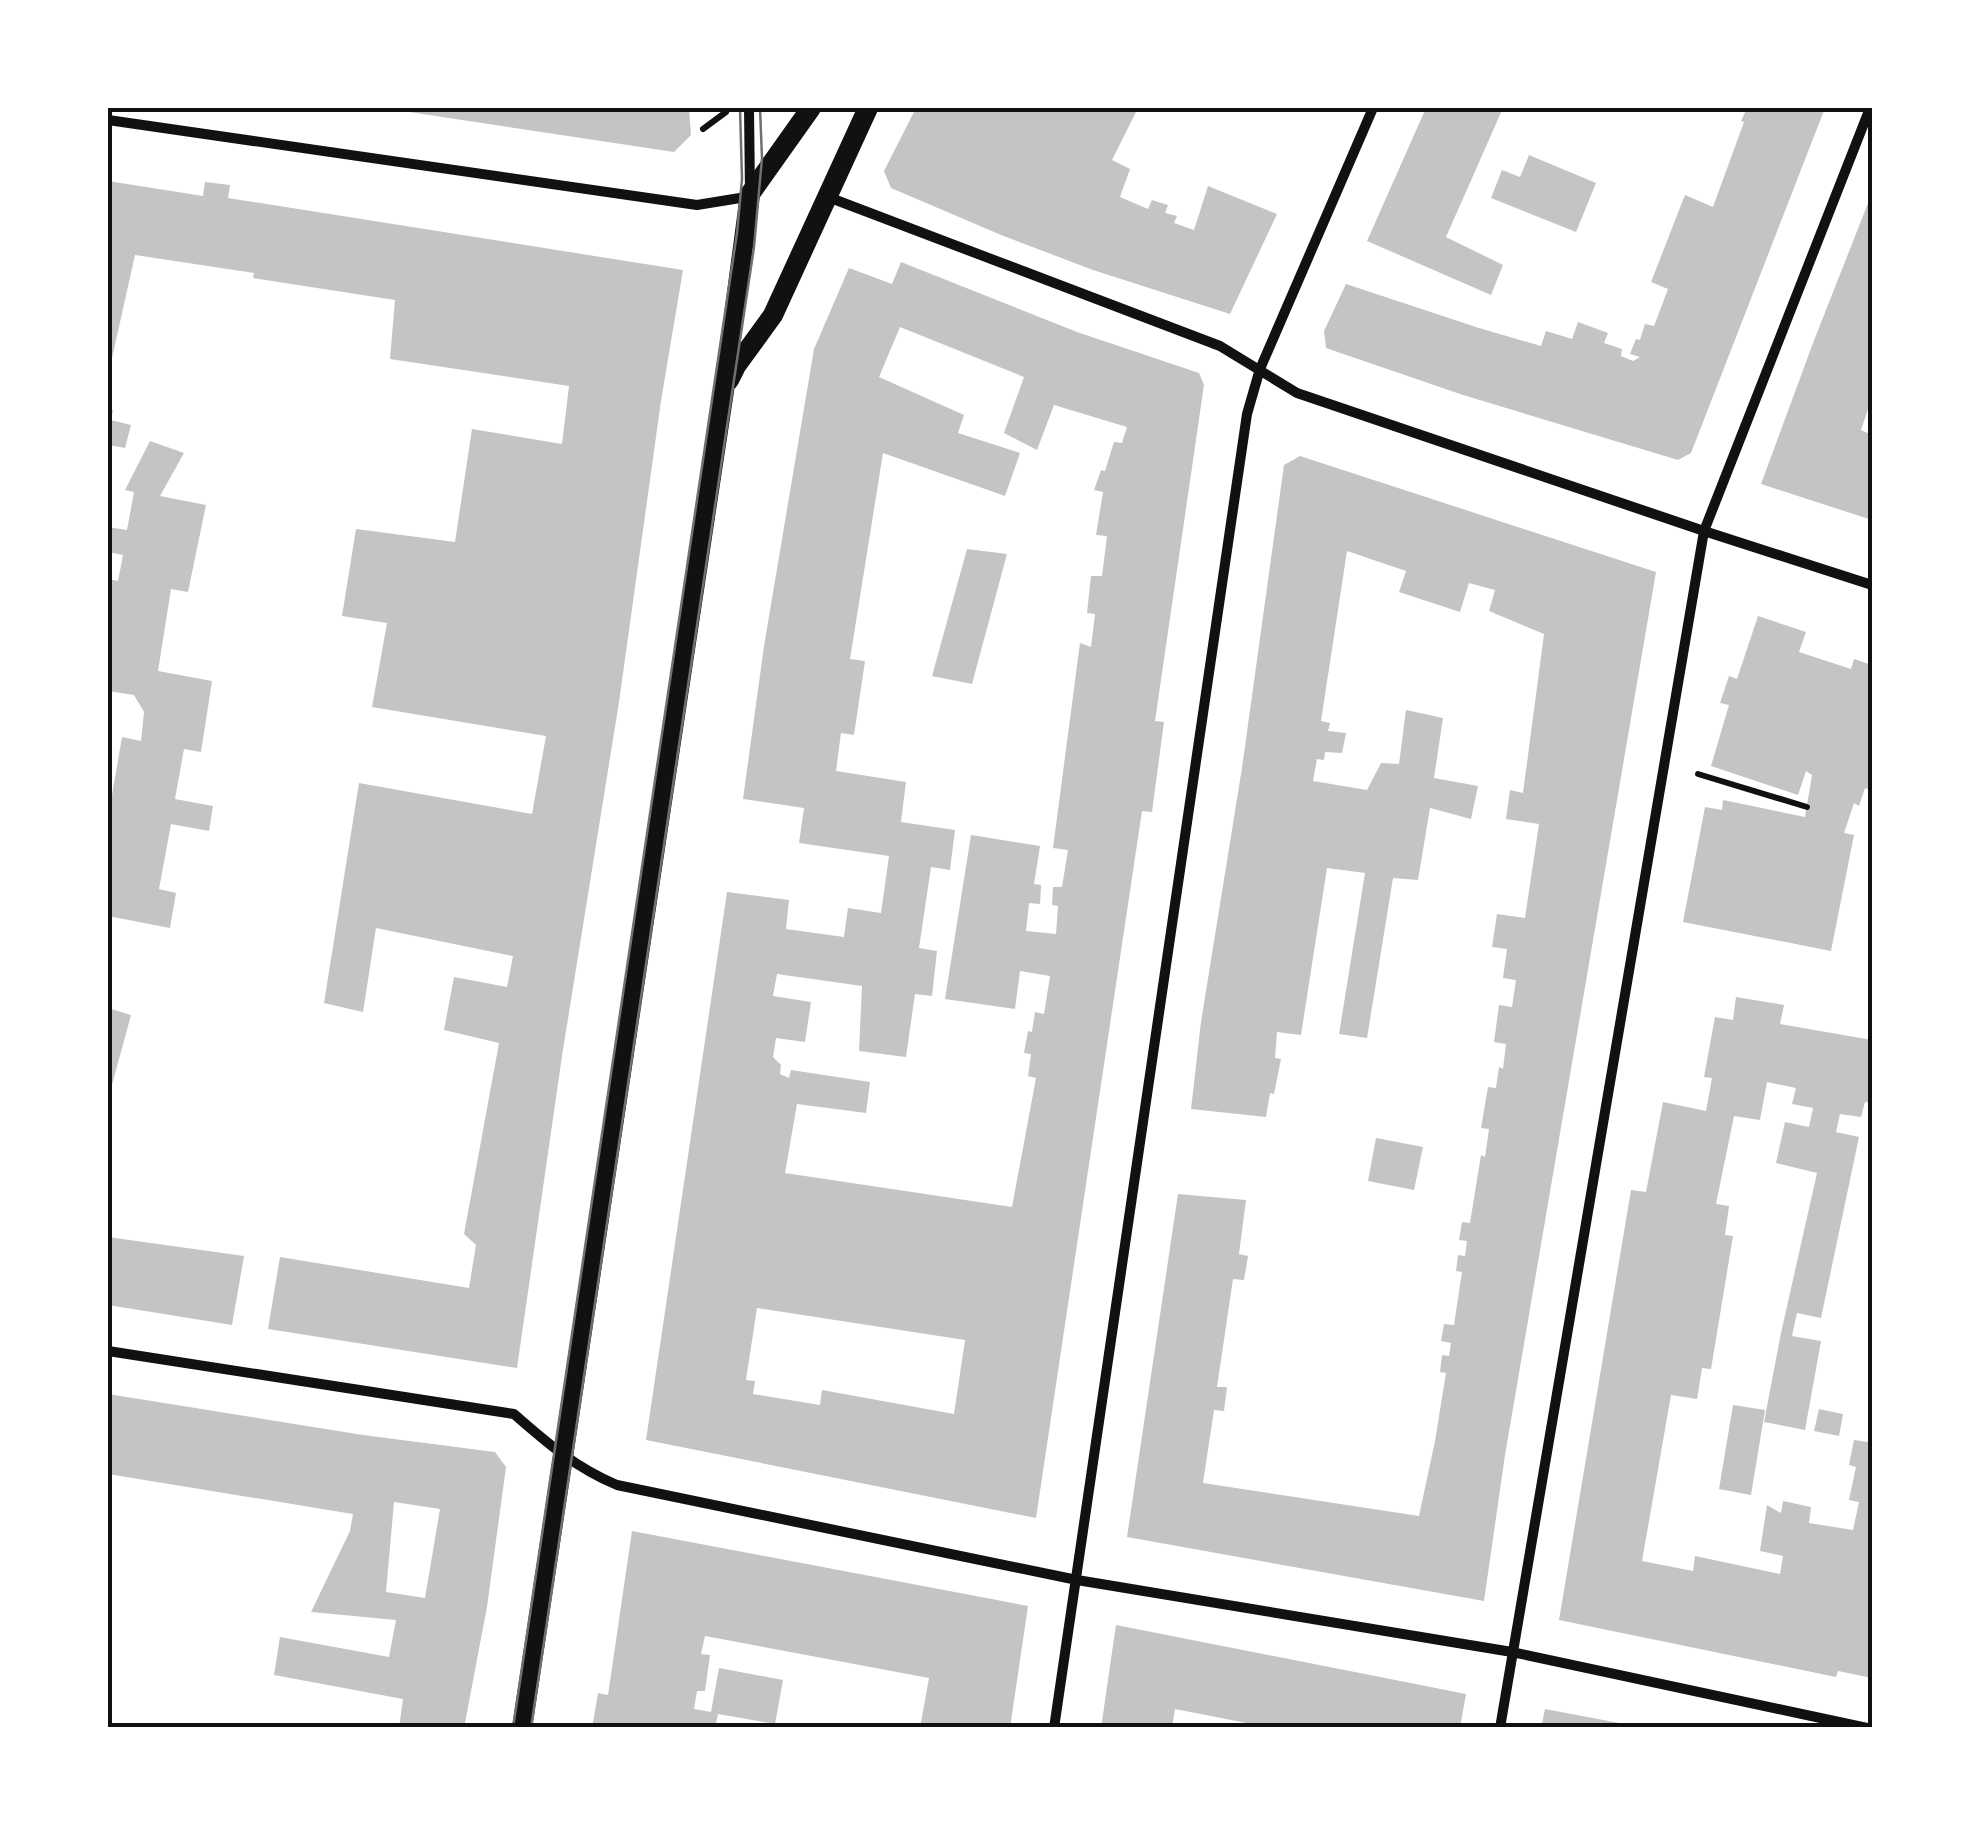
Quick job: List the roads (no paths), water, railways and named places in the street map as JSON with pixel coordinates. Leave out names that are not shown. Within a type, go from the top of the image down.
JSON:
[{"type":"main road","points":[[522,1728],[724,390],[750,194],[810,108]]},
{"type":"main road","points":[[724,390],[736,366],[773,315],[868,108]]},
{"type":"street","points":[[108,120],[696,205],[750,194],[749,108]]},
{"type":"street","points":[[1054,1728],[1244,434],[1260,369],[1373,108]]},
{"type":"street","points":[[1500,1728],[1704,531],[1870,108]]},
{"type":"street","points":[[827,196],[1220,346],[1297,393],[1872,585]]},
{"type":"street","points":[[108,1352],[514,1414],[563,1456],[617,1484],[1077,1580],[1512,1652],[1868,1728]]},
{"type":"tram line","points":[[513,1728],[737,233],[742,179],[740,108]]},
{"type":"tram line","points":[[531,1728],[754,247],[762,158],[760,108]]}]
